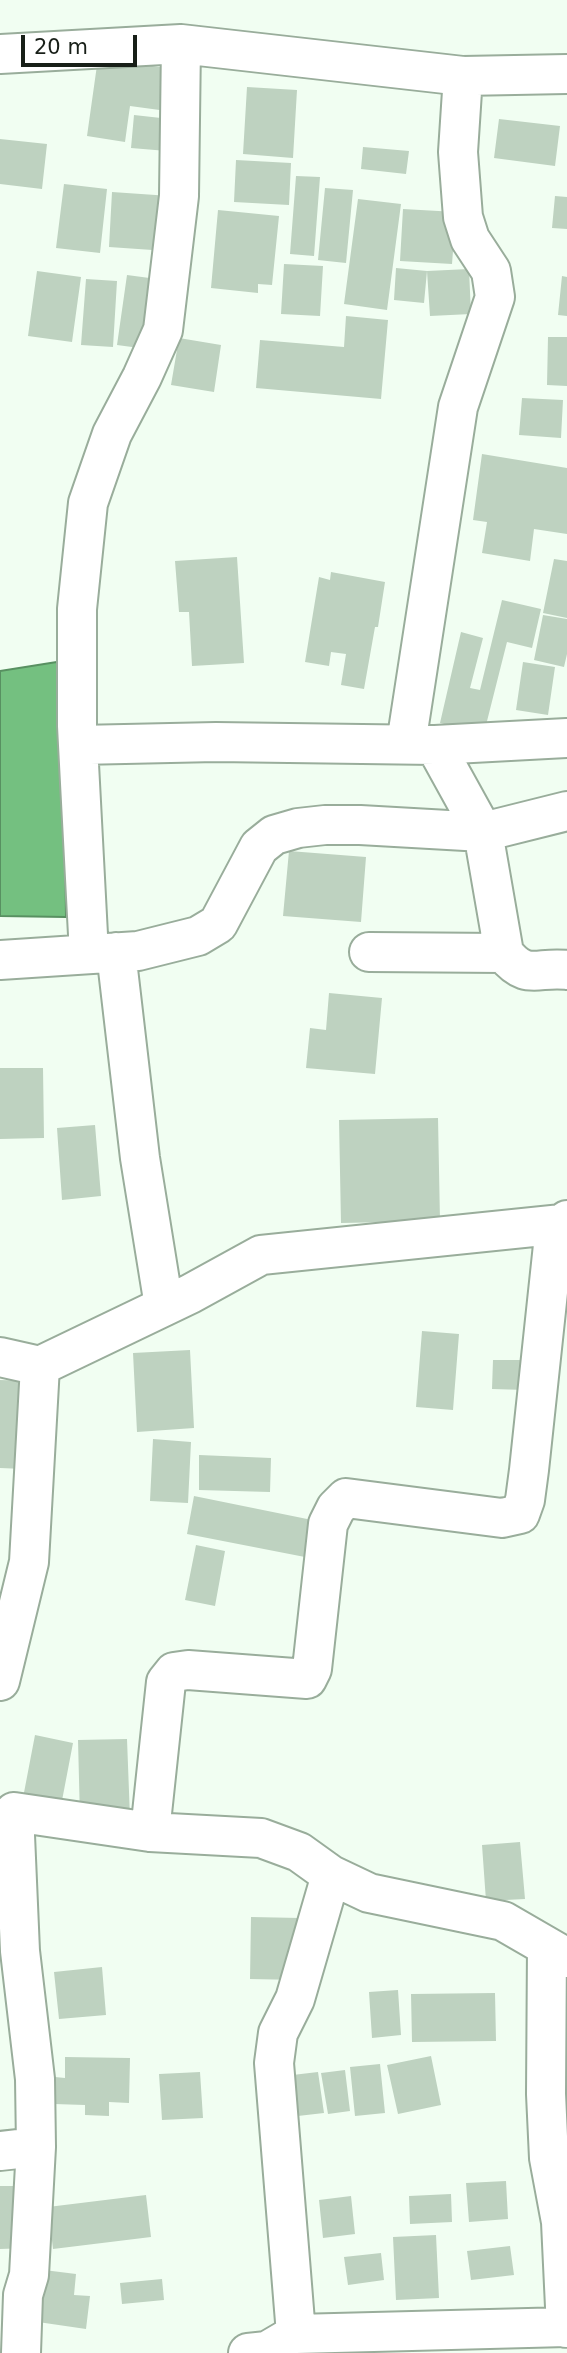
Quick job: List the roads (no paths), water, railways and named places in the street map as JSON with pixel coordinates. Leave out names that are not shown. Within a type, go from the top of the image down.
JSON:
[{"type":"street","points":[[164,1306],[140,1157],[102,953],[80,801],[77,609],[88,503],[112,435],[163,330],[179,196],[181,44]]},
{"type":"street","points":[[0,54],[181,44],[463,76],[567,74]]},
{"type":"street","points":[[463,76],[458,152],[463,218],[470,239],[491,271],[495,297],[458,407],[429,753],[482,828],[504,953],[514,965],[529,972],[567,971]]},
{"type":"street","points":[[79,745],[216,742],[429,753],[567,738]]},
{"type":"street","points":[[0,960],[138,951],[198,936],[218,925],[259,847],[274,835],[298,828],[325,825],[482,828],[567,811]]},
{"type":"street","points":[[369,952],[504,953]]},
{"type":"street","points":[[0,1357],[40,1366],[190,1294],[261,1255],[564,1222]]},
{"type":"street","points":[[150,1832],[166,1682],[174,1672],[188,1670],[307,1679],[312,1669],[328,1524],[336,1508],[346,1498],[502,1518],[520,1514],[529,1470],[553,1245],[564,1222]]},
{"type":"street","points":[[0,1681],[29,1562],[40,1366]]},
{"type":"street","points":[[21,2353],[23,2295],[15,2275],[18,2149],[35,2079],[7,1806],[150,1832],[261,1838],[299,1852],[331,1875],[369,1893],[503,1921],[557,1953],[546,2094],[549,2158],[561,2222],[566,2328],[296,2334],[267,2351],[248,2353]]},
{"type":"street","points":[[296,2334],[274,2063],[278,2033],[295,1999],[331,1875]]}]
